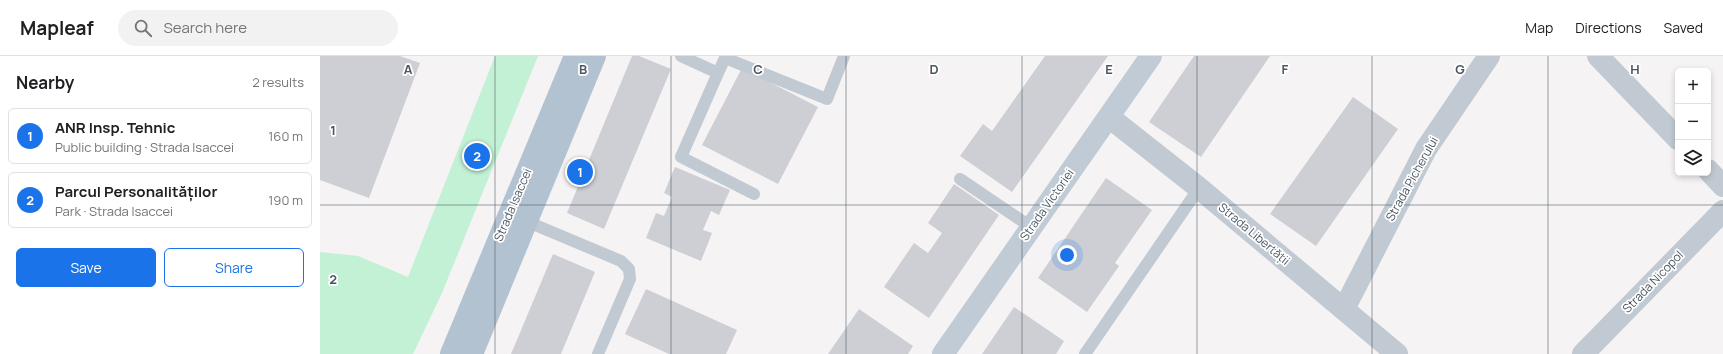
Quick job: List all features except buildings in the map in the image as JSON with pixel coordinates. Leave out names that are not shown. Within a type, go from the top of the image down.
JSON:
[{"type":"main road","name":"Strada Isaccei","points":[[451,354],[575,56]]},
{"type":"main road","name":"Strada Isaccei","points":[[472,354],[528,222],[595,56]]},
{"type":"street","name":"Strada Victoriei","points":[[943,354],[1151,56]]},
{"type":"street","name":"Strada Picherului","points":[[1344,308],[1426,149],[1489,56]]},
{"type":"street","points":[[1598,56],[1675,136]]},
{"type":"street","name":"Strada Libertății","points":[[1109,117],[1199,188],[1397,354]]},
{"type":"street","points":[[1711,173],[1723,186]]},
{"type":"street","name":"Strada Nicopol","points":[[1583,354],[1723,211]]},
{"type":"lane","points":[[681,56],[718,73]]},
{"type":"lane","points":[[754,194],[680,157],[725,58],[827,99],[844,56]]},
{"type":"lane","points":[[960,179],[1031,227]]},
{"type":"lane","points":[[1085,354],[1199,188]]},
{"type":"lane","points":[[528,222],[621,261],[629,269],[630,279],[598,354]]},
{"type":"green space","points":[[495,56],[538,56],[442,293],[413,354],[320,354],[320,252],[358,256],[408,277]]},
{"type":"place","name":"Parcul Personalităților","points":[[477,156]]},
{"type":"place","name":"ANR Insp. Tehnic","points":[[580,172]]}]
